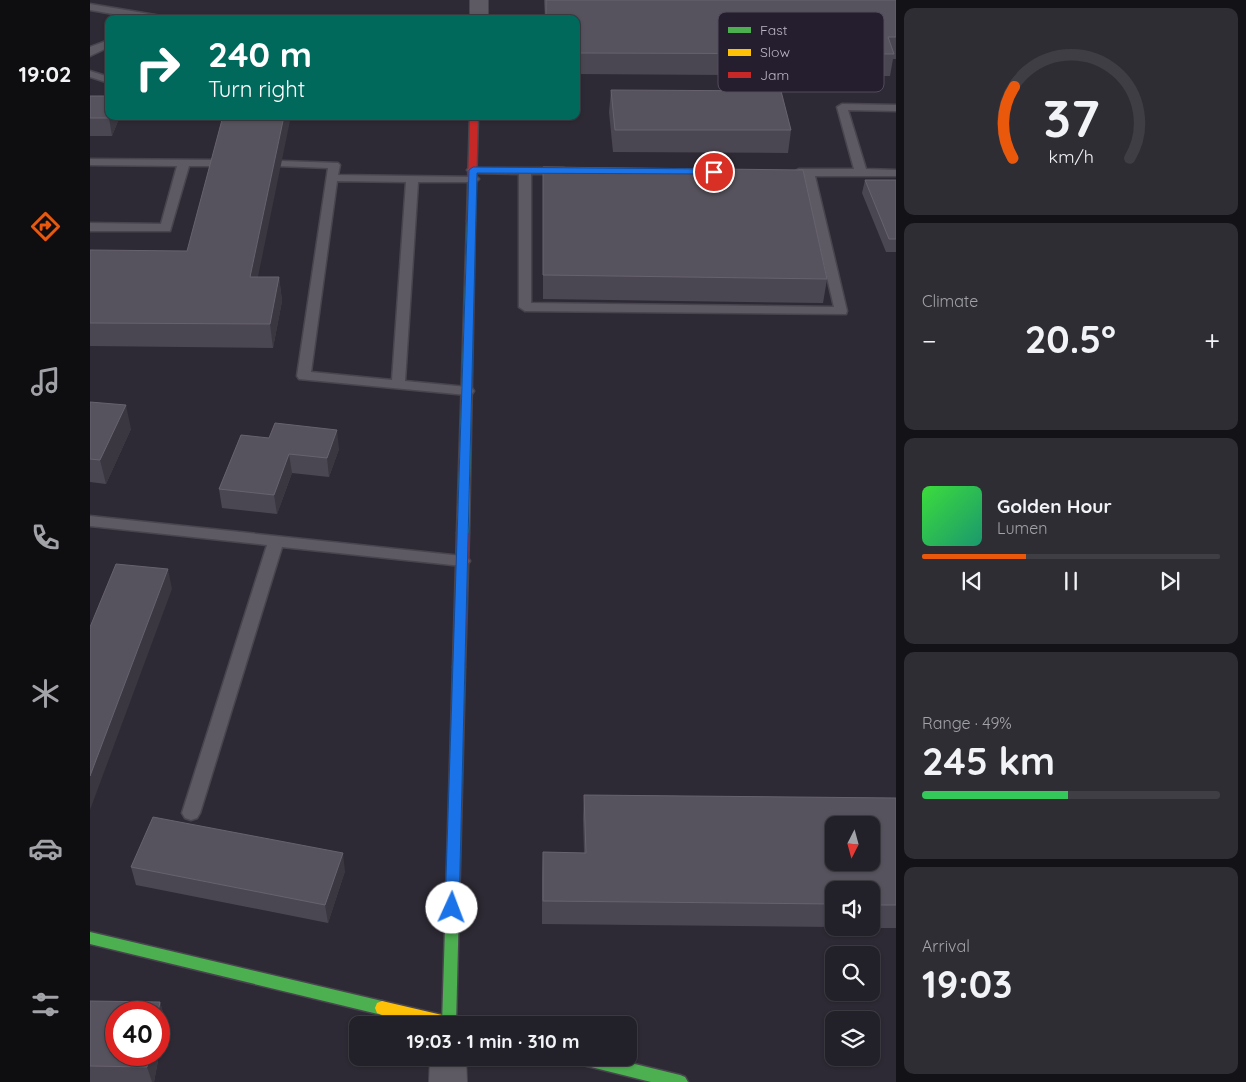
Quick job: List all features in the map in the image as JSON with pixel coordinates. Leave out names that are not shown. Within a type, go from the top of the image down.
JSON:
[{"type":"street","points":[[479,0],[479,15]]},
{"type":"street","points":[[450,1016],[474,120]]},
{"type":"street","points":[[90,938],[386,1016]]},
{"type":"street","points":[[448,1082],[449,1066]]},
{"type":"street","points":[[615,1066],[680,1082]]},
{"type":"lane","points":[[90,7],[137,15]]},
{"type":"lane","points":[[90,54],[94,49],[105,44]]},
{"type":"lane","points":[[90,74],[105,79]]},
{"type":"lane","points":[[861,173],[842,107],[896,108]]},
{"type":"lane","points":[[90,162],[220,164]]},
{"type":"lane","points":[[90,227],[166,228],[184,163]]},
{"type":"lane","points":[[282,164],[334,165],[304,376],[467,391]]},
{"type":"lane","points":[[525,170],[525,307],[841,310],[808,172]]},
{"type":"lane","points":[[332,178],[412,179],[525,170],[574,171]]},
{"type":"lane","points":[[789,172],[896,173]]},
{"type":"lane","points":[[398,385],[412,179]]},
{"type":"lane","points":[[90,521],[462,561]]},
{"type":"lane","points":[[191,813],[276,541]]},
{"type":"building","points":[[546,0],[896,0],[896,37],[888,37],[894,54],[884,54],[884,12],[718,12],[718,53],[580,53],[580,15],[546,15]]},
{"type":"building","points":[[611,90],[781,92],[791,130],[615,130]]},
{"type":"building","points":[[90,96],[105,96],[105,118],[90,118]]},
{"type":"building","points":[[222,120],[283,120],[250,277],[279,277],[270,324],[90,323],[90,250],[187,251]]},
{"type":"building","points":[[543,167],[803,170],[827,279],[543,275]]},
{"type":"building","points":[[865,180],[896,180],[896,239],[889,239]]},
{"type":"building","points":[[90,402],[126,405],[100,460],[90,459]]},
{"type":"building","points":[[275,423],[337,430],[327,458],[289,454],[274,495],[219,489],[241,435],[269,438]]},
{"type":"building","points":[[116,564],[168,569],[90,776],[90,627]]},
{"type":"building","points":[[584,795],[896,798],[896,905],[880,905],[880,881],[825,881],[825,904],[543,901],[543,852],[586,853]]},
{"type":"building","points":[[153,817],[343,853],[325,905],[131,867]]},
{"type":"building","points":[[90,1001],[105,1001],[105,1066],[147,1066],[147,1067],[90,1066]]},
{"type":"traffic: fast","points":[[463,533],[471,221]]},
{"type":"traffic: fast","points":[[449,1016],[459,667]]},
{"type":"traffic: fast","points":[[90,938],[382,1008]]},
{"type":"traffic: fast","points":[[615,1066],[680,1082]]},
{"type":"traffic: slow","points":[[382,1008],[416,1016]]},
{"type":"traffic: jam","points":[[471,221],[474,120]]},
{"type":"traffic: jam","points":[[459,667],[463,533]]},
{"type":"route","points":[[452,908],[473,170],[714,172]]}]
